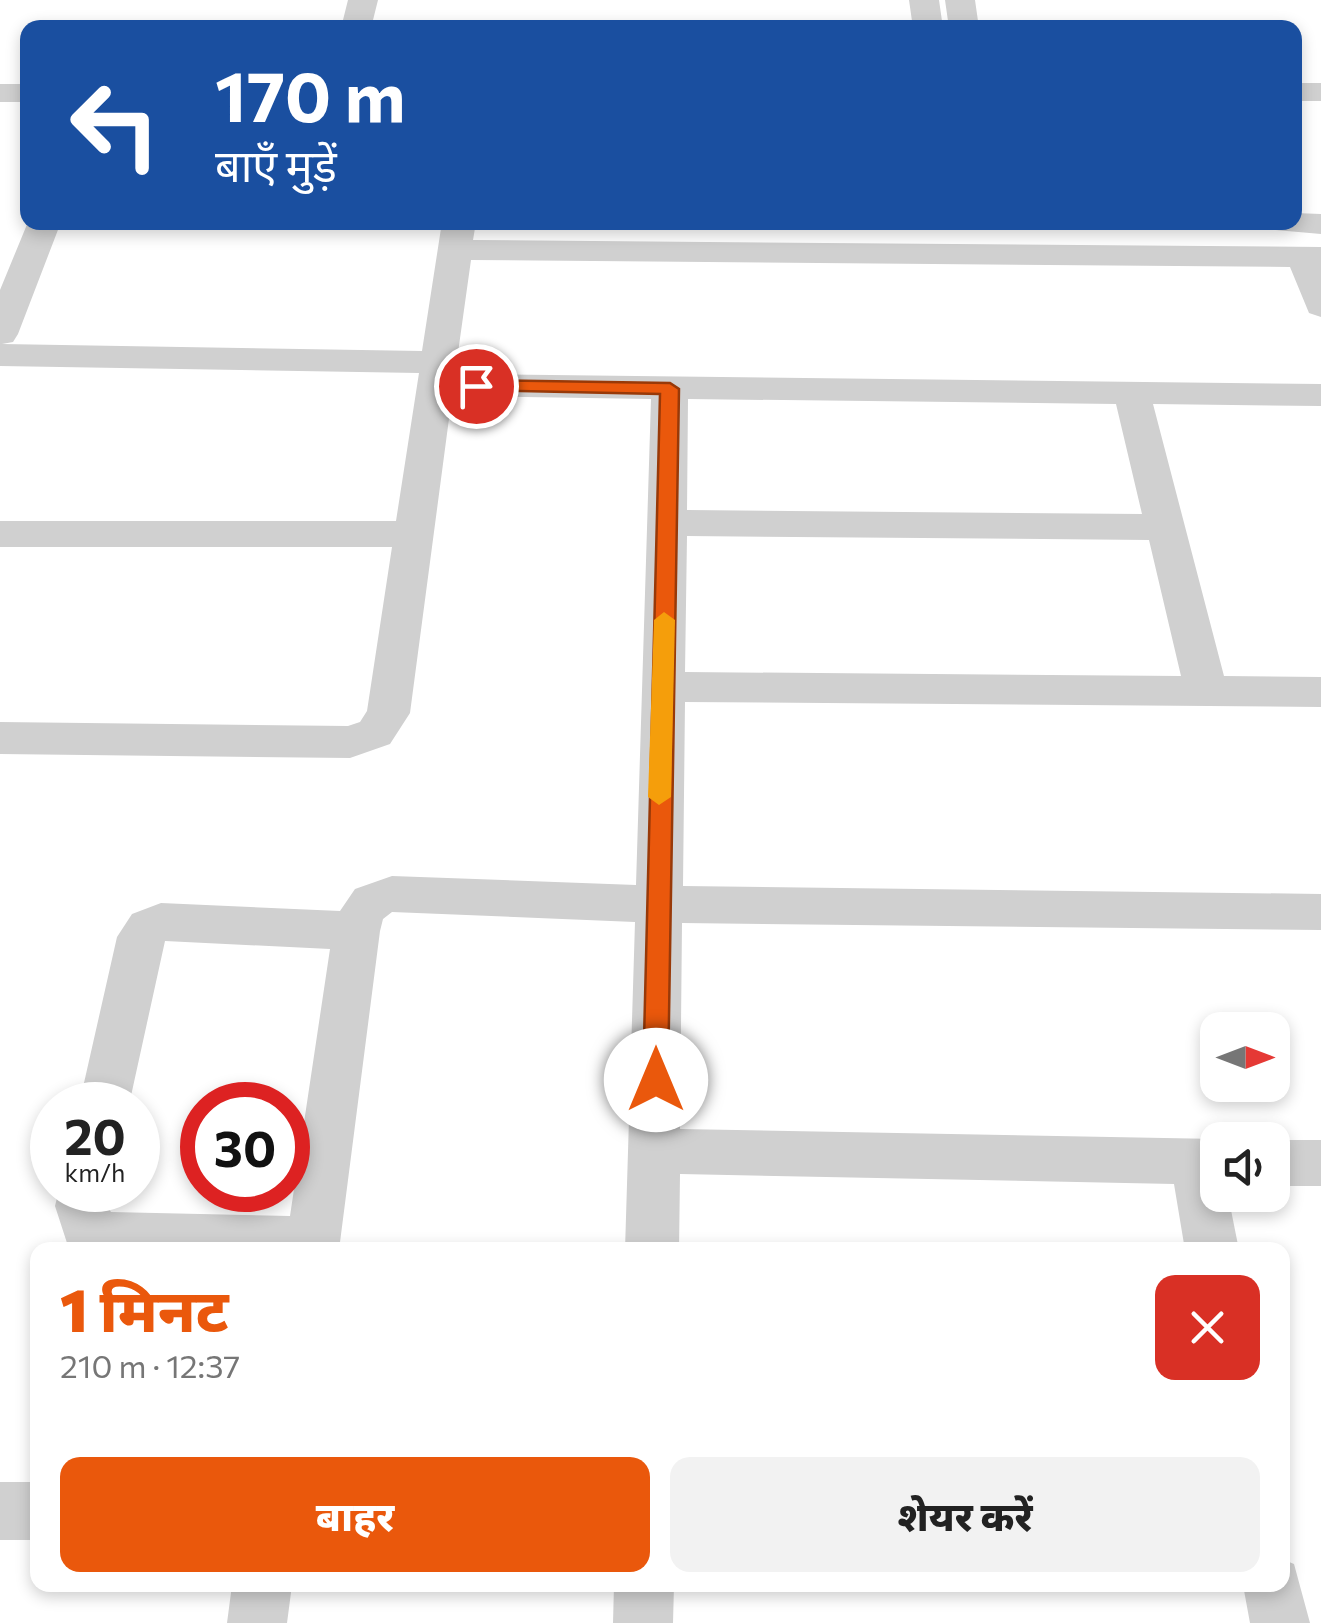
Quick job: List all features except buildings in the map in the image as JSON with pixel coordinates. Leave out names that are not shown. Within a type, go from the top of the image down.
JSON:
[{"type":"street","points":[[0,334],[41,230]]},
{"type":"street","points":[[0,738],[350,742],[375,733],[388,713],[457,236],[1313,256],[1321,306]]},
{"type":"street","points":[[0,355],[438,374],[670,389],[1321,395]]},
{"type":"street","points":[[652,1242],[670,389]]},
{"type":"street","points":[[1132,394],[1207,693]]},
{"type":"street","points":[[668,523],[1166,527]]},
{"type":"street","points":[[0,534],[414,534]]},
{"type":"street","points":[[662,686],[1321,692]]},
{"type":"street","points":[[312,1242],[356,932],[361,911],[371,898],[392,894],[657,904],[1321,912]]},
{"type":"street","points":[[109,1082],[142,937],[149,926],[162,922],[356,932]]},
{"type":"street","points":[[655,1151],[1200,1162]]},
{"type":"street","points":[[1290,1163],[1321,1163]]},
{"type":"street","points":[[82,1212],[86,1226],[105,1236],[243,1242]]},
{"type":"street","points":[[1210,1212],[1212,1242]]},
{"type":"street","points":[[0,1510],[30,1511]]},
{"type":"street","points":[[257,1623],[261,1592]]},
{"type":"street","points":[[642,1623],[644,1592]]},
{"type":"street","points":[[1275,1592],[1280,1623]]},
{"type":"slow traffic","points":[[659,797],[664,620]]},
{"type":"route","points":[[476,386],[670,389],[656,1080]]}]
